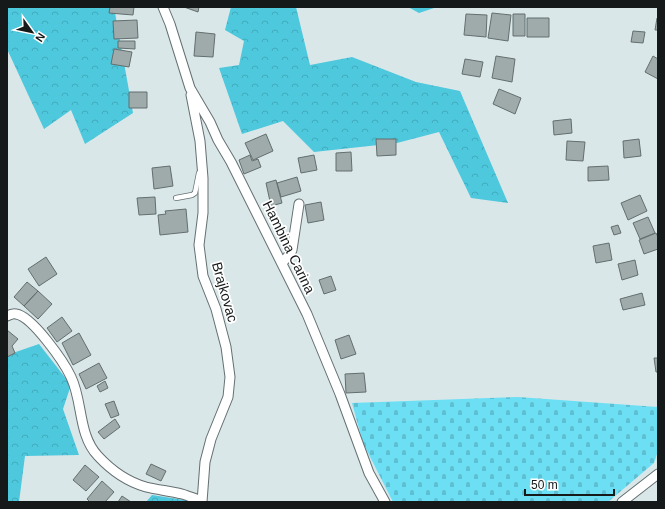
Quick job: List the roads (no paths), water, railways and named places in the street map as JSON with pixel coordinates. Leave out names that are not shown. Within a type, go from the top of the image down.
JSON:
[{"type":"street","name":"Hambina Carina","points":[[163,7],[170,24],[190,88],[231,162],[307,314],[340,394],[370,473],[385,502]]},
{"type":"street","name":"Brajkovac","points":[[7,316],[16,314],[26,319],[39,331],[71,377],[87,438],[97,455],[114,471],[145,487],[182,494],[202,502],[205,462],[211,439],[228,397],[230,377],[226,347],[216,309],[203,276],[199,245],[203,213],[202,159],[190,88]]},
{"type":"street","points":[[282,263],[292,250],[299,204]]},
{"type":"street","points":[[622,502],[658,474]]},
{"type":"lane","points":[[176,198],[195,193],[202,159]]}]
